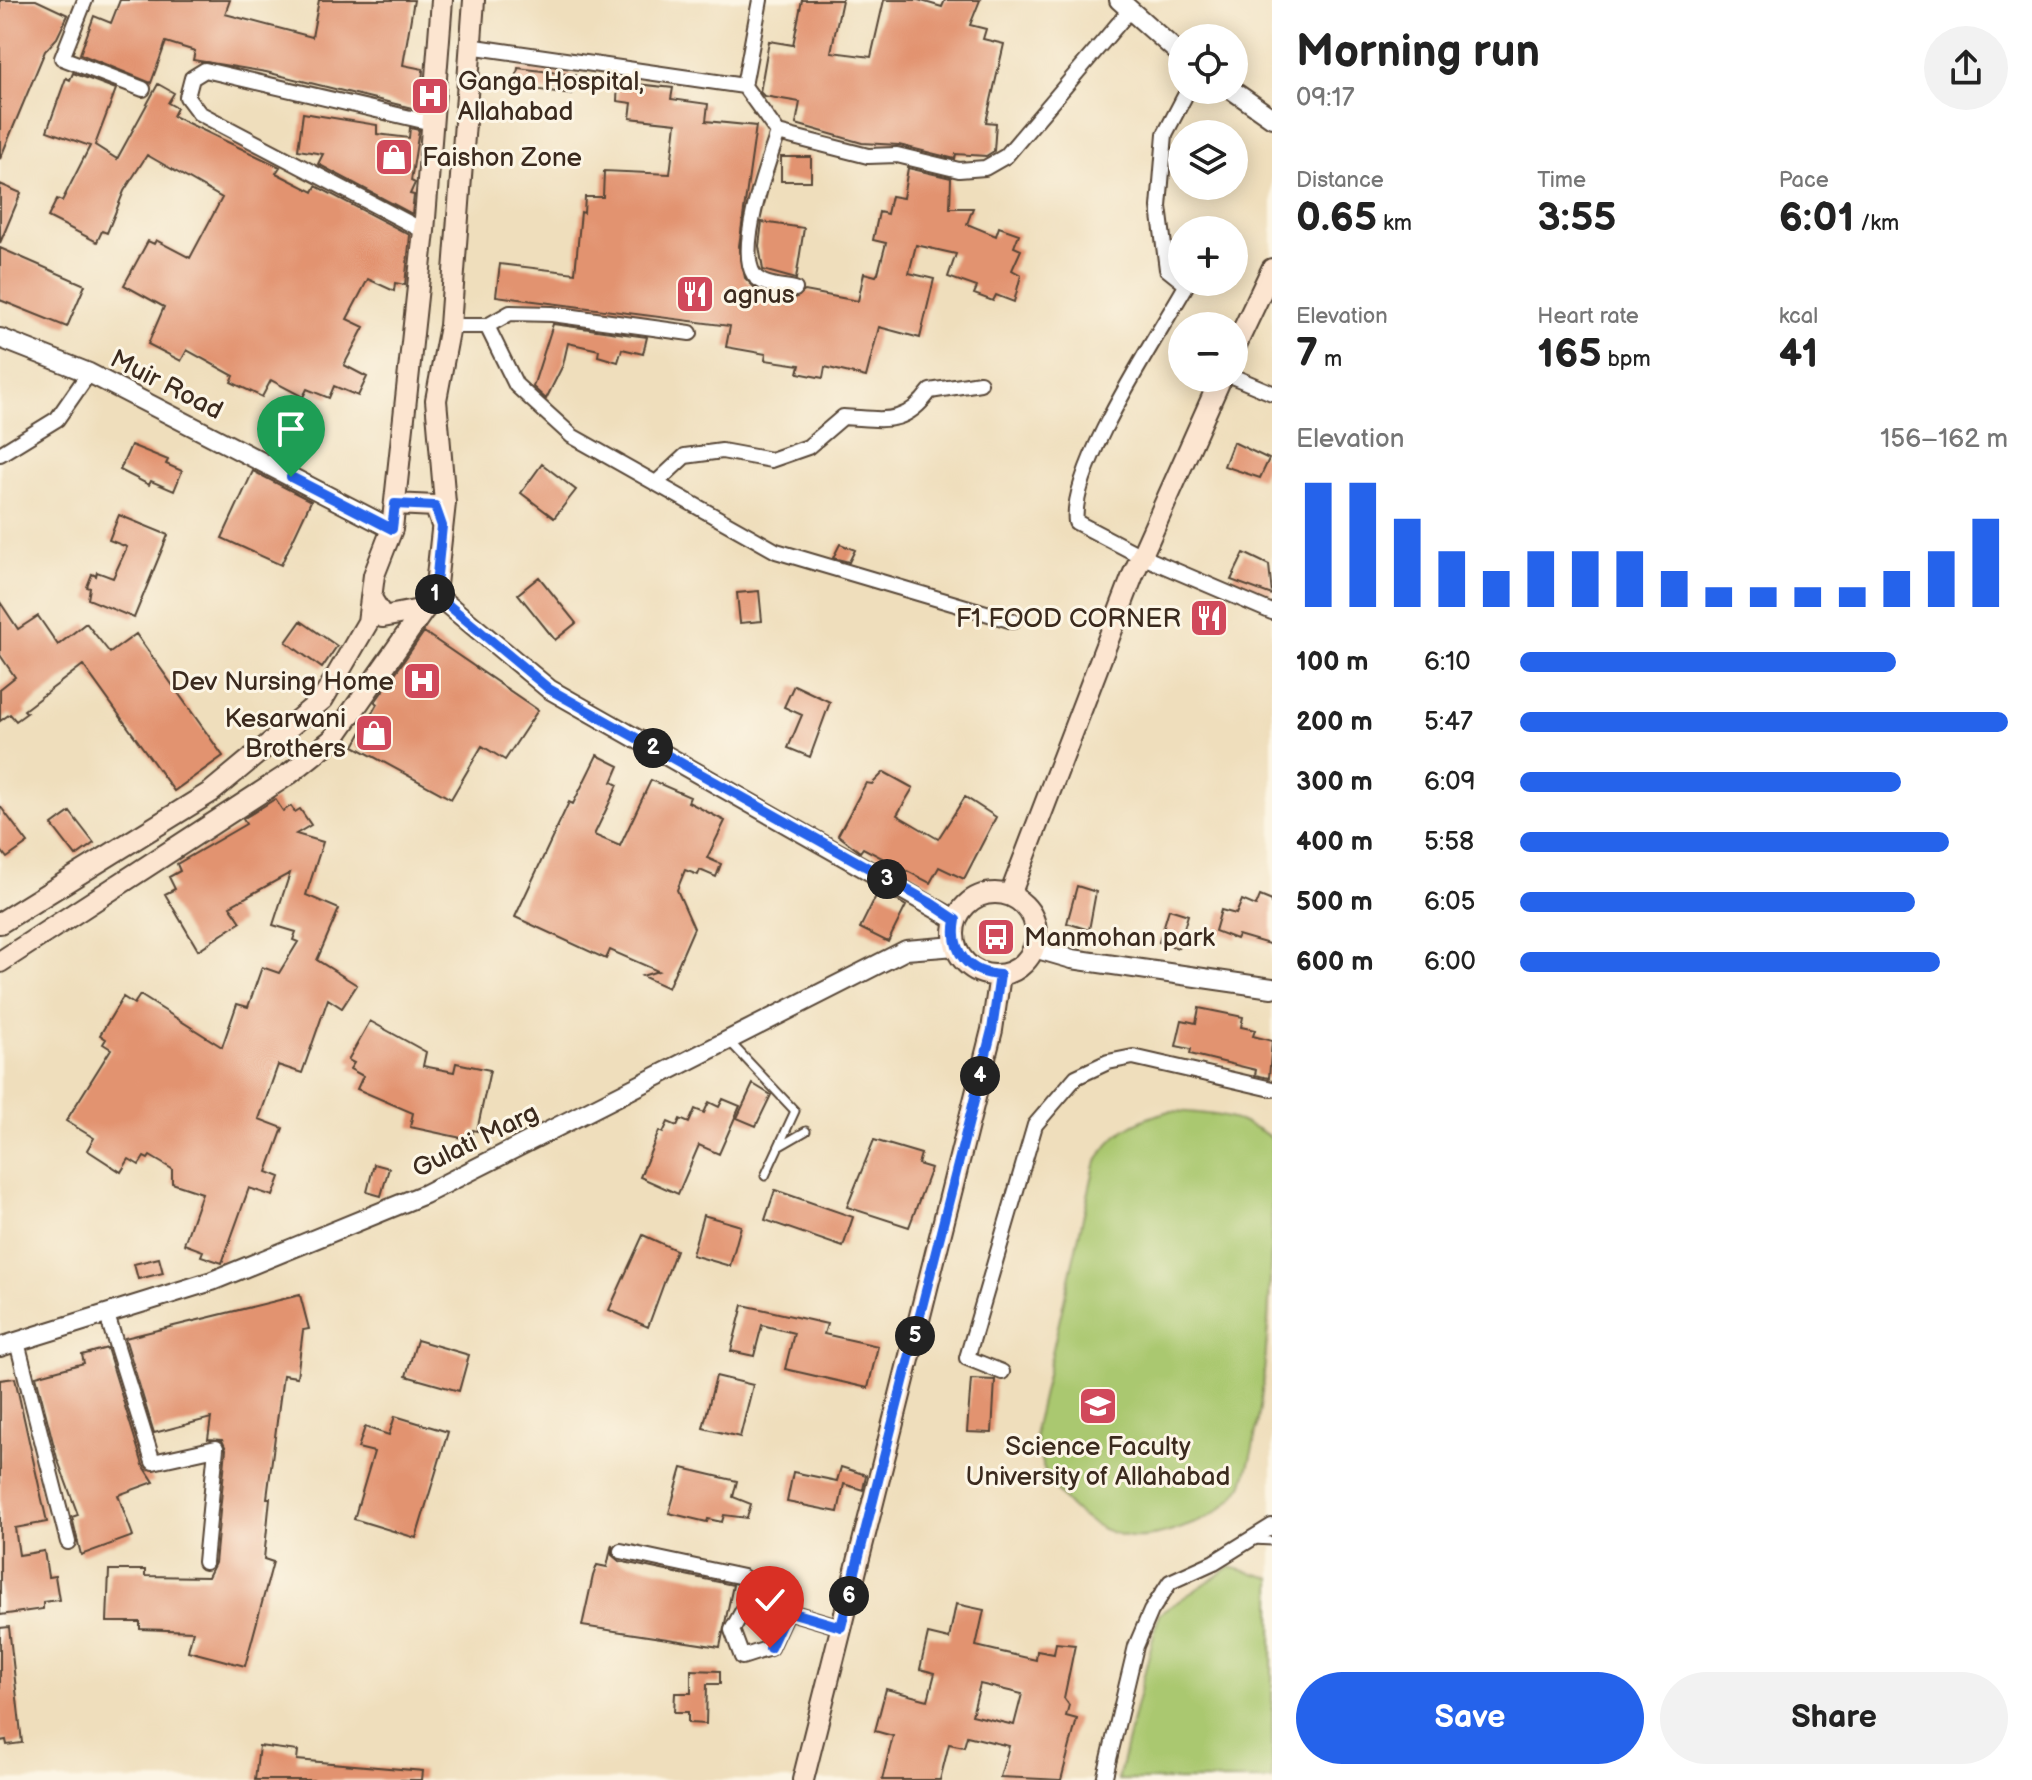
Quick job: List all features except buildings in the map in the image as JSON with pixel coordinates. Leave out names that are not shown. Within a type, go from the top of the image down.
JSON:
[{"type":"main road","points":[[0,923],[211,792],[323,699],[368,622],[374,575],[392,529],[395,504],[424,231],[442,0]]},
{"type":"main road","points":[[0,962],[289,774],[333,739],[430,602],[445,503],[436,400],[450,326],[474,0]]},
{"type":"main road","points":[[1248,320],[1272,269]]},
{"type":"main road","points":[[1010,895],[1141,556],[1215,392]]},
{"type":"main road","points":[[395,504],[435,506],[442,526]]},
{"type":"main road","points":[[371,598],[383,617],[430,602]]},
{"type":"main road","points":[[994,893],[1010,895],[1024,904],[1033,917],[1037,932],[1034,948],[1021,966],[1000,975],[973,969],[956,946],[956,920],[965,906],[978,896],[994,893]]},
{"type":"main road","points":[[803,1780],[992,1030],[1000,975]]},
{"type":"street","points":[[85,0],[62,58],[143,89]]},
{"type":"street","points":[[744,86],[760,0]]},
{"type":"street","points":[[469,46],[744,86],[778,133],[868,156],[897,155],[959,170],[985,168],[1006,156],[1125,5],[1168,43]]},
{"type":"street","points":[[424,231],[199,113],[187,97],[192,78],[205,70],[432,123]]},
{"type":"street","points":[[1248,101],[1272,118]]},
{"type":"street","points":[[1168,270],[1159,207],[1165,134],[1181,104]]},
{"type":"street","points":[[778,133],[753,223],[750,262],[753,274],[762,282],[795,289]]},
{"type":"street","points":[[1180,296],[1104,429],[1074,505],[1076,522],[1141,556],[1272,612]]},
{"type":"street","points":[[450,326],[487,326],[510,313],[524,313],[690,333]]},
{"type":"street","points":[[487,326],[516,385],[572,436],[776,551],[1013,621]]},
{"type":"street","name":"Muir Road","points":[[0,338],[89,373],[392,529]]},
{"type":"street","points":[[0,454],[57,419],[89,373]]},
{"type":"street","points":[[656,483],[685,456],[722,451],[771,460],[808,447],[843,417],[895,419],[916,410],[930,391],[980,383]]},
{"type":"street","points":[[1248,383],[1272,393]]},
{"type":"street","points":[[430,602],[549,689],[956,920]]},
{"type":"street","name":"Gulati Marg","points":[[9,1345],[212,1281],[425,1194],[906,950],[956,946]]},
{"type":"street","points":[[1034,948],[1072,959],[1272,988]]},
{"type":"street","points":[[1002,1372],[967,1358],[1035,1125],[1076,1077],[1108,1062],[1133,1057],[1272,1089]]},
{"type":"street","points":[[107,1315],[153,1462],[216,1448],[205,1562]]},
{"type":"street","points":[[9,1345],[68,1542]]},
{"type":"street","points":[[1104,1780],[1136,1646],[1151,1611],[1170,1582],[1214,1562],[1272,1526]]},
{"type":"street","points":[[621,1551],[743,1577],[787,1611],[841,1627]]},
{"type":"street","points":[[765,1597],[746,1605],[732,1630],[742,1657],[770,1648],[787,1611]]},
{"type":"lane","points":[[729,1041],[795,1111],[765,1176]]},
{"type":"lane","points":[[779,1147],[806,1131]]},
{"type":"lane","points":[[1251,1540],[1272,1541]]},
{"type":"green space","points":[[1170,1111],[1237,1120],[1272,1139],[1265,1366],[1252,1452],[1237,1493],[1219,1510],[1197,1522],[1161,1534],[1131,1537],[1094,1524],[1063,1499],[1043,1465],[1035,1427],[1095,1165],[1109,1144],[1125,1129]]},
{"type":"green space","points":[[1230,1567],[1272,1578],[1272,1780],[1118,1780],[1159,1614]]},
{"type":"place","name":"Ganga Hospital, Allahabad","points":[[430,96]]},
{"type":"place","name":"Faishon Zone","points":[[394,157]]},
{"type":"place","name":"agnus","points":[[695,294]]},
{"type":"place","name":"F1 FOOD CORNER","points":[[1209,618]]},
{"type":"place","name":"Dev Nursing Home","points":[[422,681]]},
{"type":"place","name":"Kesarwani Brothers","points":[[374,733]]},
{"type":"place","name":"Manmohan park","points":[[996,937]]},
{"type":"place","name":"Science Faculty University of Allahabad","points":[[1098,1406]]},
{"type":"route","points":[[291,477],[392,529],[395,504],[435,506],[442,526],[435,594],[549,689],[929,902],[956,920],[956,946],[963,959],[973,969],[1000,975],[992,1030],[841,1627],[787,1611],[770,1648]]}]
